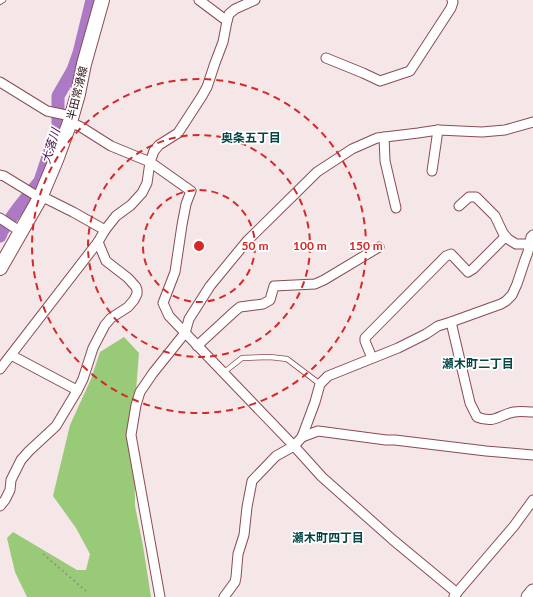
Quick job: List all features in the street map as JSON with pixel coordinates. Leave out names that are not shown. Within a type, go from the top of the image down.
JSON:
[{"type":"main road","name":"半田常滑線","points":[[0,268],[33,194],[56,160],[63,116],[78,94],[84,64],[102,0]]},
{"type":"street","points":[[200,0],[226,21]]},
{"type":"street","points":[[0,369],[98,242],[116,216],[131,205],[142,193],[147,183],[150,162],[154,151],[181,129],[207,87],[223,42],[226,21],[229,14],[235,9],[256,0]]},
{"type":"street","points":[[326,58],[363,72],[380,81],[410,71],[451,8],[453,2],[452,0]]},
{"type":"street","points":[[0,82],[48,111],[63,116],[111,146],[150,162],[191,192],[186,204],[175,272],[163,303],[169,316],[326,481],[455,595],[514,526],[533,500]]},
{"type":"street","points":[[160,597],[131,435],[136,405],[140,392],[185,333],[189,319],[210,286],[247,241],[313,176],[328,164],[352,149],[377,138],[438,130],[482,132],[505,130],[533,122]]},
{"type":"street","points":[[432,172],[438,130]]},
{"type":"street","points":[[384,137],[385,162],[396,208]]},
{"type":"street","points":[[0,174],[33,194],[73,212],[105,230]]},
{"type":"street","points":[[460,206],[469,197],[476,197],[495,216],[505,236],[516,244],[530,244]]},
{"type":"street","points":[[3,219],[18,229]]},
{"type":"street","points":[[224,597],[235,582],[238,554],[244,535],[252,482],[276,456],[294,446],[302,437],[320,384],[328,376],[398,348],[419,338],[438,326],[501,304],[509,299],[517,284],[531,237],[533,235]]},
{"type":"street","points":[[372,358],[364,341],[365,338],[446,256],[451,254],[468,272],[473,269],[505,236]]},
{"type":"street","points":[[0,506],[10,490],[11,480],[21,460],[56,426],[77,391],[83,379],[93,348],[105,325],[111,318],[128,307],[137,294],[138,290],[128,278],[106,261],[98,242]]},
{"type":"street","points":[[197,346],[240,307],[263,304],[270,300],[274,286],[315,284],[379,247]]},
{"type":"street","points":[[451,322],[470,403],[477,417],[485,420],[515,412],[533,412]]},
{"type":"street","points":[[12,354],[77,391]]},
{"type":"street","points":[[302,437],[318,432],[533,456]]},
{"type":"street","points":[[528,597],[533,591]]},
{"type":"lane","points":[[223,373],[242,358],[270,357],[287,359],[320,384]]},
{"type":"path","points":[[43,554],[86,591]]},
{"type":"green space","points":[[124,337],[139,353],[134,416],[135,506],[151,597],[27,597],[15,572],[7,538],[13,532],[77,570],[86,570],[90,554],[76,528],[53,496],[70,425],[91,379],[100,352]]},
{"type":"waterway","name":"大落川","points":[[0,236],[19,207],[40,181],[58,127],[58,96],[73,70],[79,53],[92,0]]},
{"type":"district","name":"奥条五丁目","points":[[251,138]]},
{"type":"district","name":"瀬木町二丁目","points":[[478,364]]},
{"type":"district","name":"瀬木町四丁目","points":[[328,538]]}]
